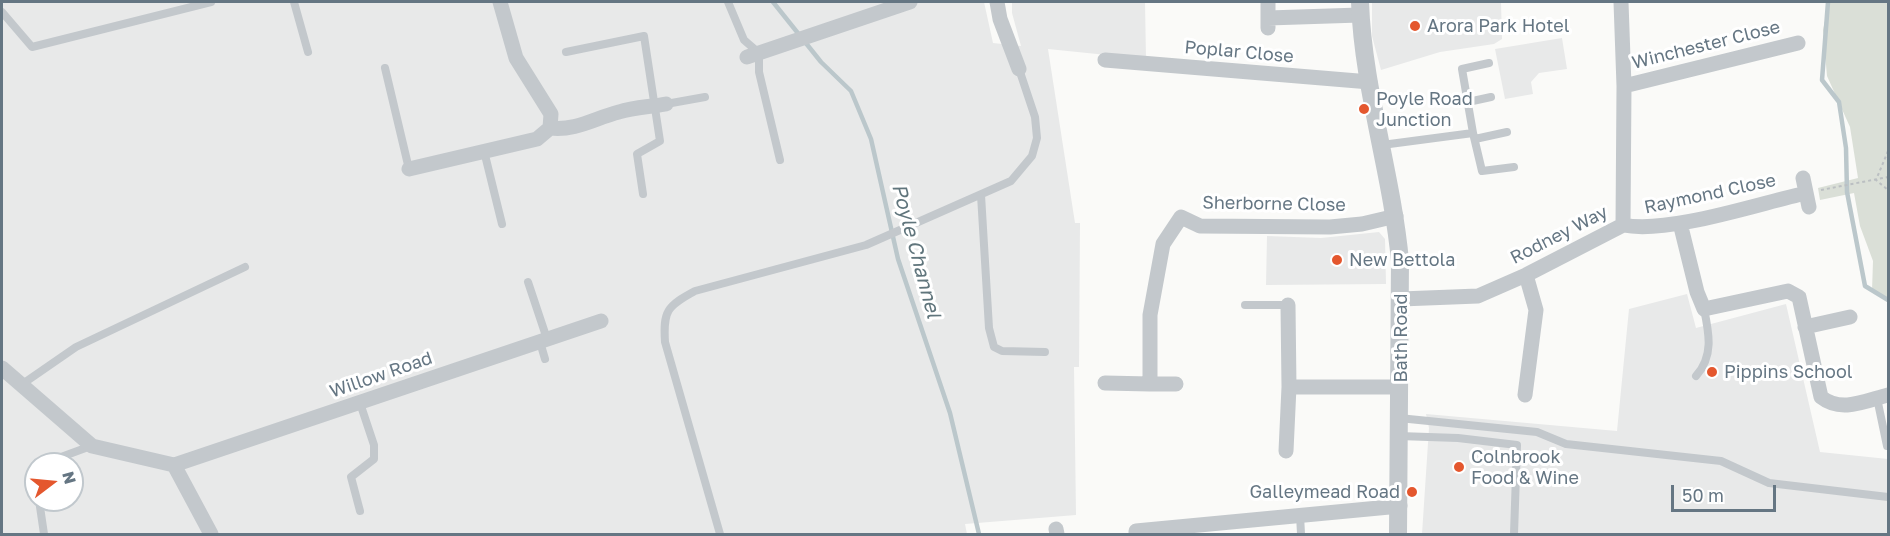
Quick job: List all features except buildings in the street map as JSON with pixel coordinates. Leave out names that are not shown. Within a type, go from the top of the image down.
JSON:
[{"type":"street","points":[[500,2],[516,58],[551,114],[550,128]]},
{"type":"street","points":[[997,2],[1000,19],[1018,69]]},
{"type":"street","points":[[1268,2],[1268,23],[1360,8]]},
{"type":"street","name":"Rodney Way","points":[[1401,299],[1478,296],[1526,275],[1623,225],[1624,86],[1621,2]]},
{"type":"street","points":[[760,53],[902,3]]},
{"type":"street","name":"Bath Road","points":[[1360,8],[1396,216],[1401,299],[1398,534]]},
{"type":"street","name":"Winchester Close","points":[[1624,86],[1798,43]]},
{"type":"street","name":"Poplar Close","points":[[1105,60],[1371,82]]},
{"type":"street","points":[[409,169],[537,139],[550,128],[561,129],[586,125],[620,111],[661,105]]},
{"type":"street","name":"Raymond Close","points":[[1623,225],[1641,228],[1680,223],[1806,193]]},
{"type":"street","name":"Sherborne Close","points":[[1150,384],[1150,315],[1163,244],[1181,217],[1200,226],[1330,227],[1362,224],[1396,216]]},
{"type":"street","points":[[1680,223],[1704,309],[1788,291],[1799,297],[1821,397],[1830,405],[1840,407],[1883,397]]},
{"type":"street","points":[[1526,275],[1536,310],[1526,394]]},
{"type":"street","points":[[1286,451],[1289,387],[1288,305]]},
{"type":"street","points":[[1805,327],[1850,317]]},
{"type":"street","name":"Willow Road","points":[[174,465],[601,321]]},
{"type":"street","points":[[2,368],[92,446],[174,465],[211,534]]},
{"type":"street","points":[[1105,383],[1176,384]]},
{"type":"street","points":[[1289,387],[1400,387]]},
{"type":"street","points":[[1141,527],[1400,506]]},
{"type":"lane","points":[[2,12],[32,47],[210,2]]},
{"type":"lane","points":[[294,2],[308,52]]},
{"type":"lane","points":[[728,2],[744,40],[760,53],[759,72],[780,160]]},
{"type":"lane","points":[[566,52],[644,36],[661,105],[660,141],[637,154],[643,194]]},
{"type":"lane","points":[[1489,63],[1462,69],[1482,171],[1514,167]]},
{"type":"lane","points":[[385,68],[409,169]]},
{"type":"lane","points":[[720,534],[665,342],[664,319],[673,303],[695,291],[867,245],[1011,181],[1032,156],[1037,138],[1035,117],[1018,69]]},
{"type":"lane","points":[[661,105],[705,97]]},
{"type":"lane","points":[[1468,102],[1491,97]]},
{"type":"lane","points":[[1382,145],[1507,132]]},
{"type":"lane","points":[[484,151],[502,224]]},
{"type":"lane","points":[[981,195],[989,328],[994,347],[1002,351],[1045,352]]},
{"type":"lane","points":[[21,385],[76,347],[245,267]]},
{"type":"lane","points":[[528,282],[543,341],[545,359]]},
{"type":"lane","points":[[1245,305],[1288,305]]},
{"type":"lane","points":[[1696,376],[1704,367],[1710,339],[1704,309]]},
{"type":"lane","points":[[1883,397],[1887,446]]},
{"type":"lane","points":[[360,403],[374,445],[374,459],[351,477],[360,511]]},
{"type":"lane","points":[[1399,428],[1537,432],[1566,444],[1721,461],[1769,483],[1888,497]]},
{"type":"lane","points":[[1399,428],[1517,445],[1514,534]]},
{"type":"lane","points":[[75,452],[92,446]]},
{"type":"lane","points":[[41,512],[44,534]]},
{"type":"lane","points":[[1300,515],[1301,534]]},
{"type":"path","points":[[1876,180],[1888,150]]},
{"type":"path","points":[[1806,193],[1888,177]]},
{"type":"path","points":[[1876,180],[1888,190]]},
{"type":"shaded area","points":[[2,2],[984,2],[993,43],[1021,46],[1012,13],[1012,2],[1145,2],[1146,59],[1048,49],[1075,223],[1080,223],[1079,367],[1074,367],[1076,515],[965,524],[967,534],[2,534]]},
{"type":"shaded area","points":[[1372,2],[1501,2],[1502,39],[1494,44],[1440,52],[1381,70],[1372,36]]},
{"type":"shaded area","points":[[1829,2],[1888,2],[1888,300],[1872,291],[1873,261],[1860,226],[1854,193],[1820,200],[1818,188],[1858,178],[1850,127],[1827,76],[1823,30]]},
{"type":"shaded area","points":[[1562,38],[1567,69],[1539,73],[1531,82],[1533,94],[1505,99],[1495,49]]},
{"type":"shaded area","points":[[1379,232],[1385,239],[1386,284],[1266,285],[1267,236],[1321,238]]},
{"type":"shaded area","points":[[1687,294],[1696,328],[1786,304],[1820,452],[1888,459],[1888,534],[1422,534],[1429,428],[1426,414],[1617,431],[1629,309]]},
{"type":"waterway","name":"Poyle Channel","points":[[773,2],[821,62],[851,91],[871,139],[898,259],[950,413],[979,534]]},
{"type":"waterway","points":[[1828,2],[1822,80],[1839,102],[1846,148],[1847,192],[1865,286],[1888,300]]},
{"type":"place","name":"Arora Park Hotel","points":[[1415,26]]},
{"type":"place","name":"Poyle Road Junction","points":[[1364,109]]},
{"type":"place","name":"New Bettola","points":[[1337,260]]},
{"type":"place","name":"Pippins School","points":[[1712,372]]},
{"type":"place","name":"Colnbrook Food & Wine","points":[[1459,467]]},
{"type":"place","name":"Galleymead Road","points":[[1412,492]]}]
